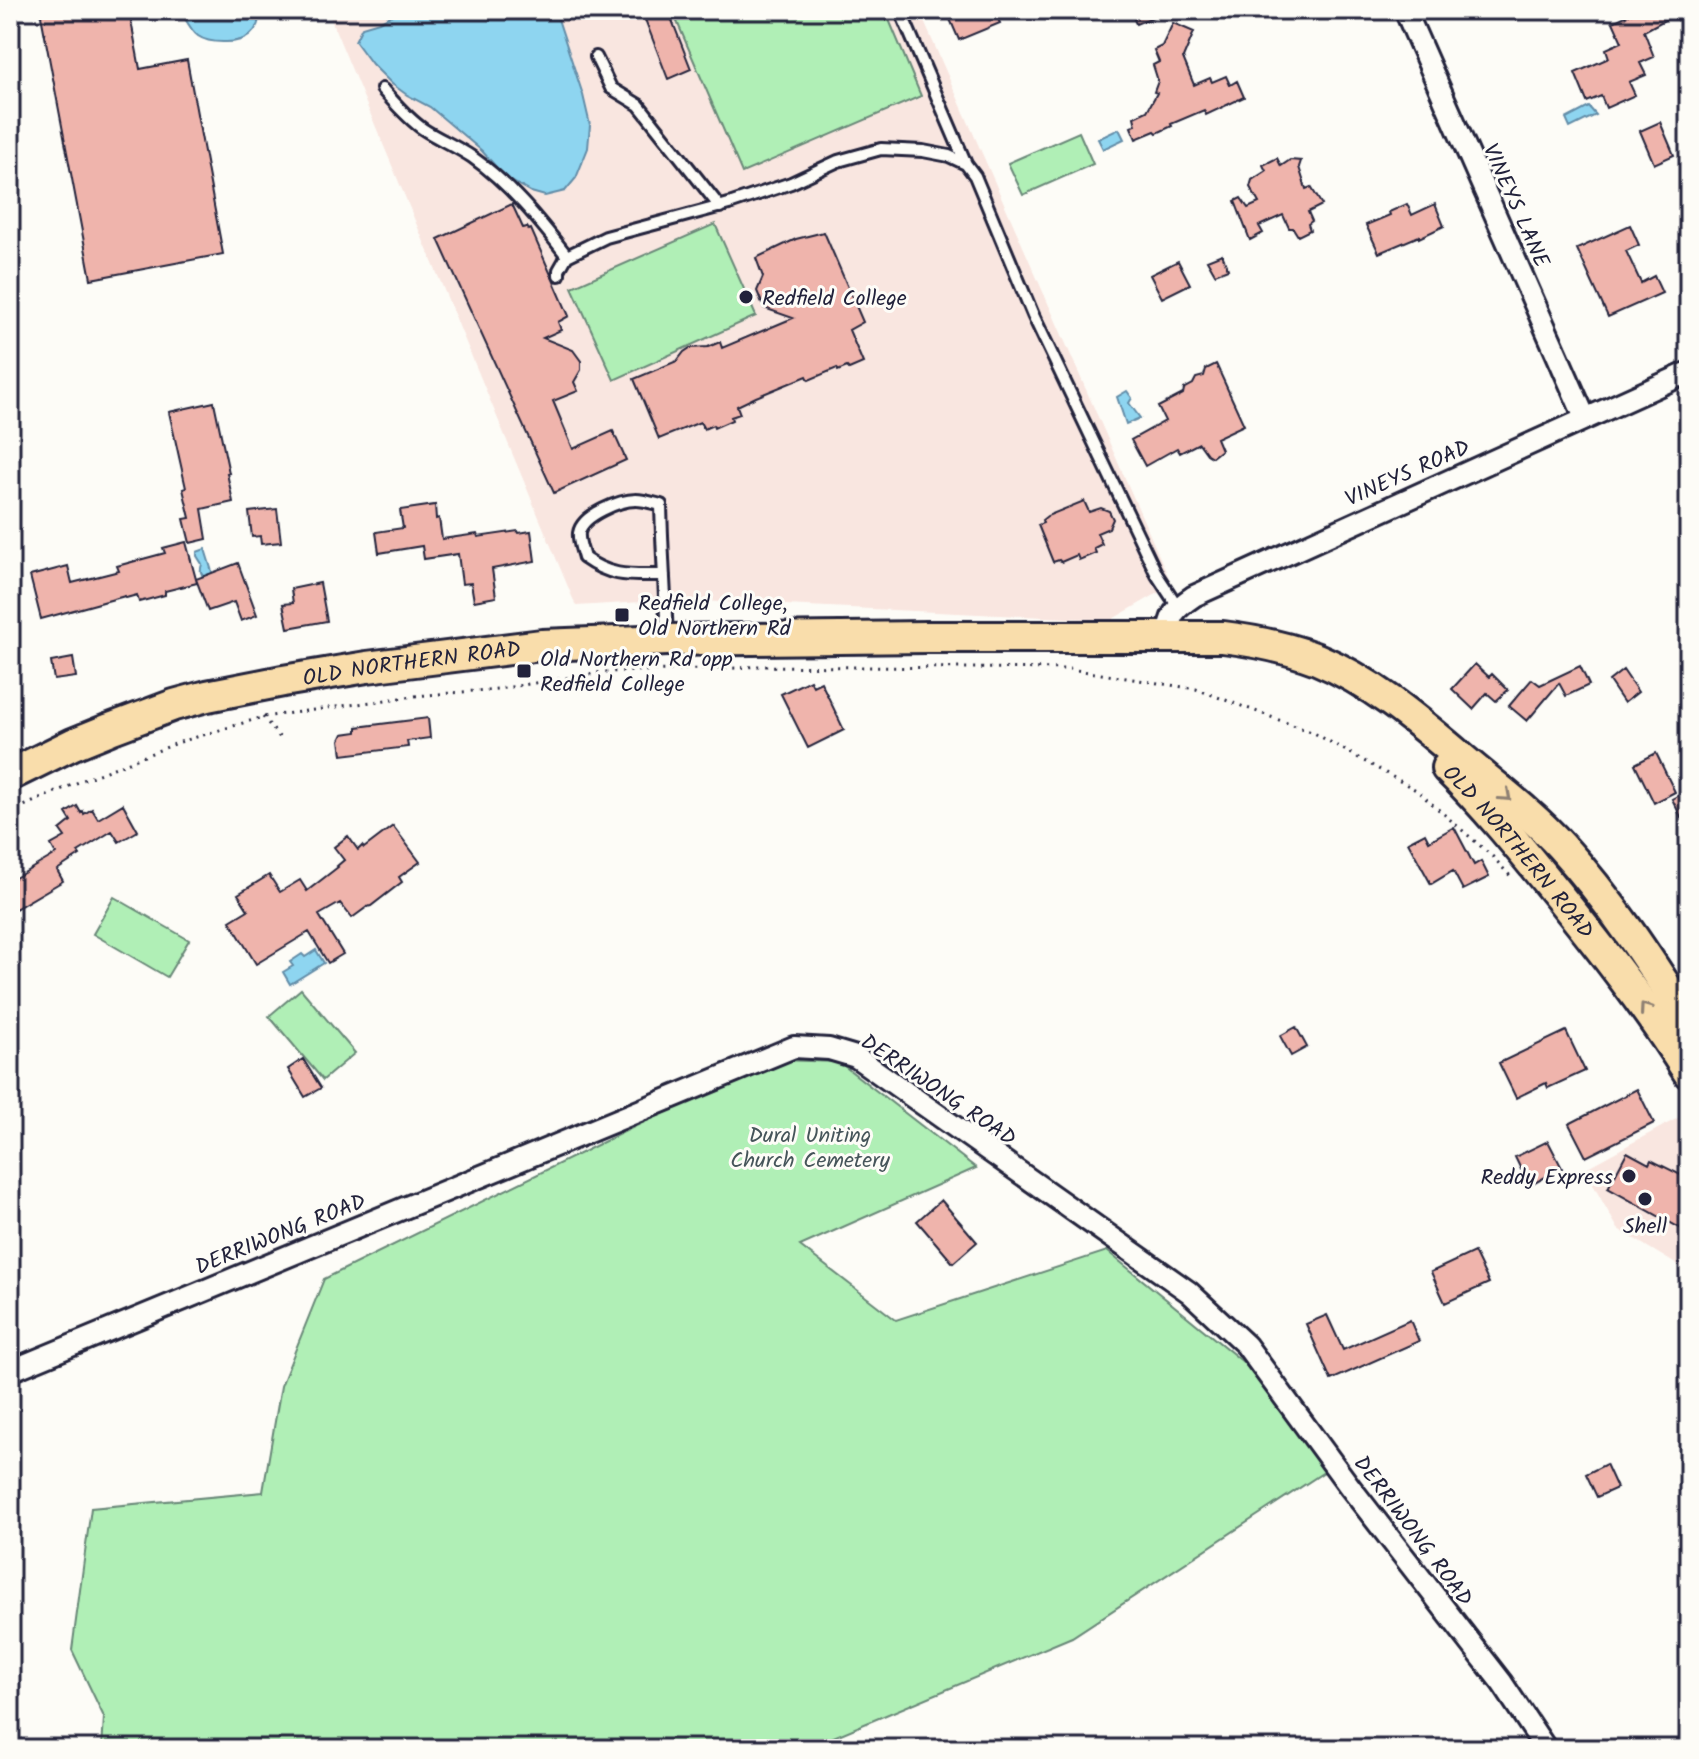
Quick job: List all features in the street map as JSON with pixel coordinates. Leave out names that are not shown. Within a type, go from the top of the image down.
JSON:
[{"type":"main road","name":"OLD NORTHERN ROAD","points":[[10,775],[110,729],[207,696],[367,667],[542,645],[667,640],[1223,637],[1280,647],[1329,665],[1365,684],[1416,720],[1559,844],[1592,882],[1646,956],[1689,1023]]},
{"type":"main road","name":"OLD NORTHERN ROAD","points":[[1168,638],[1319,676],[1369,706],[1410,736],[1467,788],[1578,919],[1643,1004],[1685,1073]]},
{"type":"street","name":"VINEYS LANE","points":[[1405,10],[1585,418]]},
{"type":"street","name":"VINEYS ROAD","points":[[1178,607],[1240,574],[1689,372]]},
{"type":"street","points":[[1168,638],[1169,621],[1178,607]]},
{"type":"street","name":"DERRIWONG ROAD","points":[[10,1371],[794,1047],[829,1049],[856,1057],[1189,1292],[1246,1345],[1350,1487],[1502,1683],[1546,1749]]},
{"type":"lane","points":[[900,10],[1033,315],[1157,575],[1178,607]]},
{"type":"lane","points":[[596,57],[611,88],[639,105],[720,207]]},
{"type":"lane","points":[[382,89],[423,129],[472,157],[498,180],[544,227],[567,256]]},
{"type":"lane","points":[[559,275],[567,256],[606,237],[720,207],[791,183],[838,161],[881,149],[923,151],[949,156],[966,164]]},
{"type":"lane","points":[[664,575],[619,575],[598,568],[584,558],[579,534],[582,525],[594,514],[628,500],[661,505],[667,640]]},
{"type":"path","points":[[10,812],[180,742],[263,717],[415,696],[498,689],[603,672],[757,666],[1070,669],[1196,689],[1314,733],[1416,790],[1493,857],[1514,880]]},
{"type":"path","points":[[263,717],[281,739]]},
{"type":"path","points":[[1685,1073],[1689,1109]]},
{"type":"shaded area","name":"Redfield College","points":[[327,10],[919,10],[1172,585],[1111,620],[677,600],[576,606]]},
{"type":"shaded area","name":"Shell","points":[[1689,1112],[1689,1266],[1684,1269],[1618,1229],[1584,1169]]},
{"type":"green space","points":[[672,10],[885,10],[921,96],[742,173]]},
{"type":"green space","points":[[1079,132],[1093,164],[1023,195],[1008,163]]},
{"type":"green space","points":[[715,224],[756,316],[614,380],[572,287]]},
{"type":"green space","points":[[114,897],[189,940],[167,977],[93,934]]},
{"type":"green space","points":[[301,989],[355,1053],[323,1080],[269,1016]]},
{"type":"green space","name":"Dural Uniting Church Cemetery","points":[[780,1060],[839,1062],[976,1168],[800,1246],[896,1320],[1107,1251],[1243,1362],[1327,1470],[1072,1637],[805,1749],[102,1749],[104,1717],[72,1650],[91,1508],[263,1492],[281,1386],[324,1279],[642,1123]]},
{"type":"water","points":[[180,10],[260,10],[257,25],[250,35],[238,41],[223,42],[198,36]]},
{"type":"water","points":[[401,10],[555,10],[590,125],[588,148],[576,178],[565,191],[545,196],[506,178],[482,151],[430,107],[392,84],[372,64],[355,41],[362,27]]},
{"type":"water","points":[[1589,107],[1596,115],[1570,128],[1566,119]]},
{"type":"water","points":[[1119,129],[1124,139],[1103,149],[1098,139]]},
{"type":"water","points":[[1127,391],[1132,398],[1129,403],[1140,418],[1126,424],[1117,397]]},
{"type":"water","points":[[205,549],[213,575],[205,578],[197,552]]},
{"type":"water","points":[[316,950],[324,963],[290,984],[283,972],[293,966],[290,962]]},
{"type":"building","points":[[40,10],[129,10],[140,69],[187,60],[223,254],[91,279]]},
{"type":"building","points":[[652,10],[668,10],[691,69],[668,79],[643,14]]},
{"type":"building","points":[[946,10],[994,10],[1000,23],[959,40]]},
{"type":"building","points":[[1130,10],[1170,10],[1136,24]]},
{"type":"building","points":[[1638,10],[1683,10],[1644,31],[1654,57],[1640,63],[1646,75],[1629,82],[1635,95],[1606,108],[1601,96],[1587,102],[1575,73],[1609,58],[1606,49],[1622,42],[1613,22]]},
{"type":"building","points":[[1173,23],[1194,32],[1183,58],[1194,85],[1210,78],[1212,82],[1226,76],[1230,85],[1237,81],[1244,97],[1206,115],[1204,110],[1157,133],[1155,131],[1136,139],[1131,127],[1136,125],[1134,117],[1147,111],[1157,93],[1154,92],[1158,81],[1153,65],[1159,62],[1154,50],[1162,46]]},
{"type":"building","points":[[1660,122],[1674,155],[1654,164],[1640,131]]},
{"type":"building","points":[[1277,158],[1281,166],[1290,160],[1301,161],[1299,167],[1306,189],[1311,187],[1322,205],[1308,212],[1312,221],[1308,224],[1310,230],[1298,236],[1293,228],[1289,228],[1283,215],[1259,226],[1263,233],[1250,240],[1235,201],[1241,198],[1248,208],[1259,203],[1250,187],[1252,180],[1266,171],[1263,165]]},
{"type":"building","points":[[512,204],[523,228],[531,229],[569,316],[558,322],[561,330],[543,338],[573,350],[581,361],[581,370],[574,382],[578,391],[553,401],[573,449],[613,431],[626,460],[554,493],[438,239]]},
{"type":"building","points":[[1407,204],[1412,215],[1435,204],[1444,226],[1379,253],[1366,225]]},
{"type":"building","points":[[1630,225],[1639,245],[1626,251],[1641,283],[1654,276],[1662,293],[1608,317],[1577,249]]},
{"type":"building","points":[[824,232],[863,322],[849,330],[863,363],[849,369],[838,371],[837,368],[809,380],[807,376],[756,397],[737,406],[740,414],[731,417],[732,420],[714,428],[713,425],[704,429],[700,422],[659,439],[634,379],[677,361],[690,348],[708,347],[720,342],[722,348],[793,318],[764,308],[757,291],[763,277],[756,258],[796,239]]},
{"type":"building","points":[[1222,254],[1228,269],[1215,274],[1207,260]]},
{"type":"building","points":[[1178,261],[1190,284],[1162,298],[1150,275]]},
{"type":"building","points":[[1216,364],[1244,425],[1216,438],[1221,450],[1212,457],[1199,443],[1180,453],[1177,448],[1145,466],[1131,440],[1165,421],[1158,407],[1183,394],[1196,378],[1204,376],[1206,369]]},
{"type":"building","points":[[214,402],[233,502],[202,509],[207,539],[190,543],[184,519],[190,518],[183,489],[186,488],[169,412]]},
{"type":"building","points":[[1084,501],[1089,512],[1101,508],[1109,511],[1113,519],[1109,528],[1097,533],[1102,544],[1094,548],[1096,553],[1079,560],[1077,555],[1053,562],[1038,525],[1047,516]]},
{"type":"building","points":[[435,505],[442,539],[531,531],[535,561],[492,569],[496,597],[474,601],[471,583],[462,584],[458,554],[424,559],[422,546],[379,553],[376,532],[403,528],[400,510]]},
{"type":"building","points":[[277,509],[281,542],[261,544],[260,536],[252,537],[249,512]]},
{"type":"building","points":[[186,542],[197,583],[139,602],[137,595],[125,596],[41,619],[30,576],[68,566],[72,583],[119,571],[117,566],[165,553],[163,548]]},
{"type":"building","points":[[238,563],[257,615],[241,621],[234,602],[208,611],[196,579]]},
{"type":"building","points":[[320,583],[327,621],[288,628],[283,604],[293,603],[291,589]]},
{"type":"building","points":[[73,658],[76,677],[54,680],[51,662]]},
{"type":"building","points":[[1475,664],[1489,677],[1492,674],[1508,690],[1496,701],[1487,693],[1473,709],[1452,689]]},
{"type":"building","points":[[1580,666],[1589,685],[1566,696],[1559,683],[1527,721],[1509,706],[1532,679],[1540,685]]},
{"type":"building","points":[[1623,670],[1638,692],[1624,703],[1609,681]]},
{"type":"building","points":[[810,680],[813,686],[821,682],[844,730],[808,748],[781,694]]},
{"type":"building","points":[[428,718],[430,738],[407,741],[408,747],[342,755],[340,740],[343,734],[357,732],[357,727]]},
{"type":"building","points":[[1656,753],[1675,792],[1654,803],[1635,764]]},
{"type":"building","points":[[1689,790],[1689,833],[1672,799]]},
{"type":"building","points":[[123,804],[138,831],[119,842],[112,831],[78,852],[80,855],[57,870],[63,881],[15,909],[10,900],[10,881],[56,854],[51,845],[65,837],[60,830],[71,821],[66,813],[77,806],[84,814],[92,809],[98,819]]},
{"type":"building","points":[[393,826],[420,862],[399,877],[402,882],[352,918],[340,903],[319,915],[343,954],[328,963],[309,932],[256,964],[230,921],[248,910],[238,894],[269,875],[280,892],[300,880],[307,891],[344,860],[334,847],[348,836],[358,850]]},
{"type":"building","points":[[1454,827],[1474,865],[1481,861],[1489,877],[1463,890],[1453,871],[1431,884],[1408,842],[1425,833],[1429,841]]},
{"type":"building","points":[[1296,1027],[1307,1047],[1291,1056],[1280,1036]]},
{"type":"building","points":[[1566,1031],[1585,1071],[1548,1088],[1546,1083],[1516,1098],[1499,1063]]},
{"type":"building","points":[[303,1059],[321,1088],[305,1097],[288,1069]]},
{"type":"building","points":[[1637,1089],[1654,1123],[1586,1157],[1569,1124]]},
{"type":"building","points":[[1548,1141],[1562,1168],[1529,1186],[1515,1157]]},
{"type":"building","points":[[1627,1152],[1689,1179],[1689,1233],[1608,1188]]},
{"type":"building","points":[[941,1200],[977,1242],[953,1263],[917,1221]]},
{"type":"building","points":[[1474,1252],[1489,1283],[1445,1303],[1431,1272]]},
{"type":"building","points":[[1327,1315],[1343,1350],[1410,1320],[1419,1341],[1331,1380],[1306,1324]]},
{"type":"building","points":[[1606,1464],[1617,1488],[1597,1497],[1586,1474]]},
{"type":"place","name":"Redfield College","points":[[746,297]]},
{"type":"place","name":"Redfield College, Old Northern Rd","points":[[622,615]]},
{"type":"place","name":"Old Northern Rd opp Redfield College","points":[[524,671]]},
{"type":"place","name":"Reddy Express","points":[[1629,1176]]},
{"type":"place","name":"Shell","points":[[1645,1199]]}]
